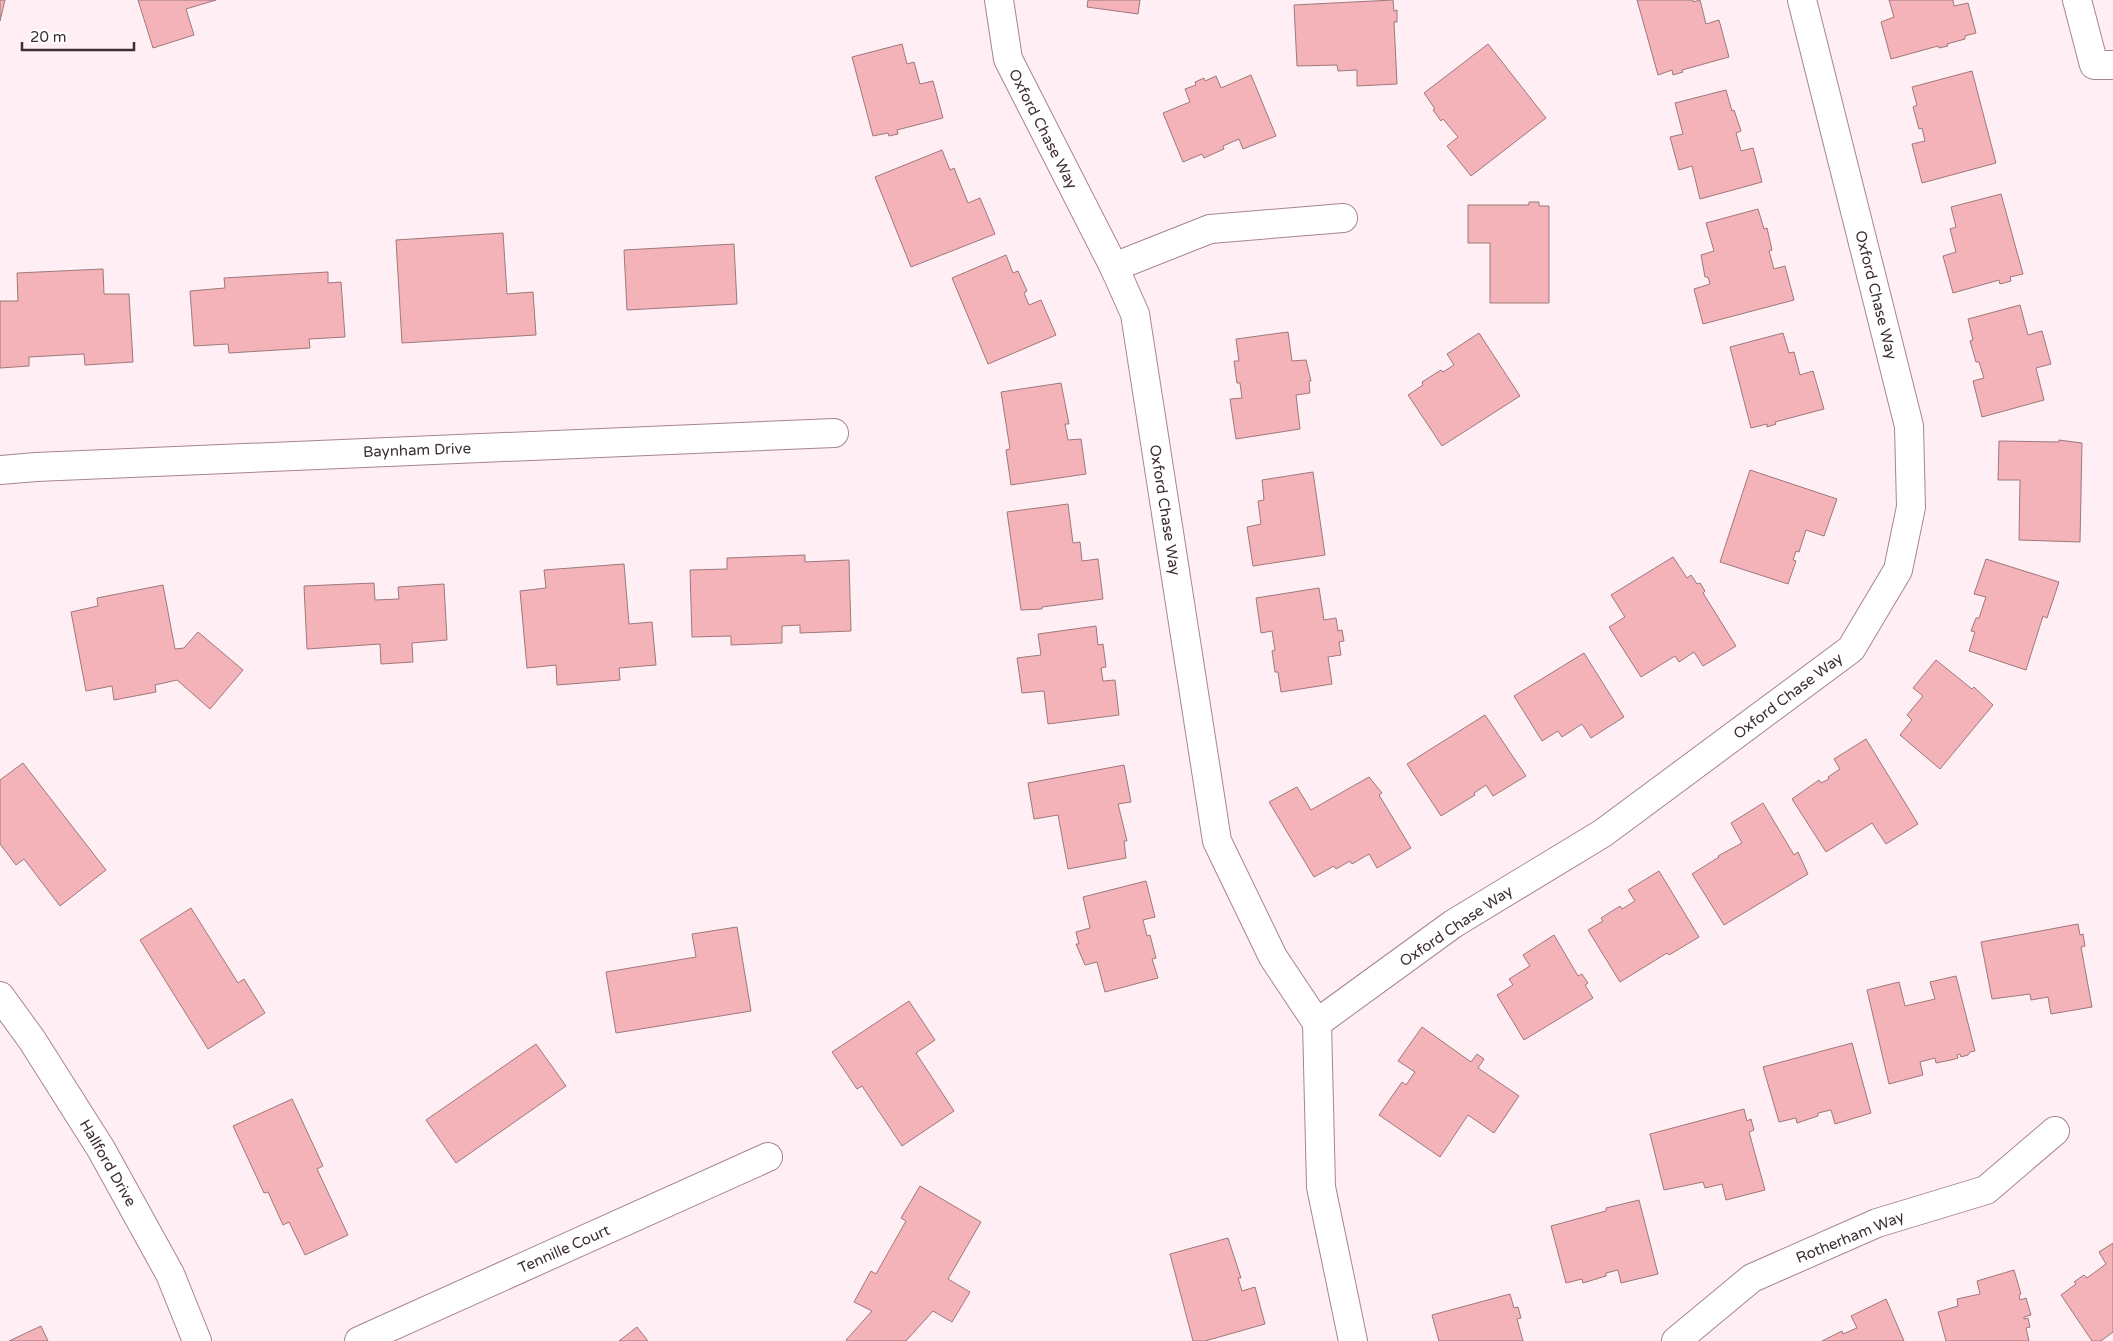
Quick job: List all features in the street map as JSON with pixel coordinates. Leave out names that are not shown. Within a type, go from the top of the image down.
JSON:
[{"type":"street","name":"Oxford Chase Way","points":[[999,0],[1008,59],[1114,268],[1135,314],[1217,840],[1273,957],[1317,1023],[1453,924],[1603,833],[1851,649],[1898,570],[1911,507],[1909,426],[1802,0]]},
{"type":"street","points":[[2077,0],[2094,65],[2113,65]]},
{"type":"street","points":[[1114,268],[1210,229],[1343,218]]},
{"type":"street","name":"Baynham Drive","points":[[0,470],[46,466],[834,433]]},
{"type":"street","name":"Hallford Drive","points":[[0,996],[32,1040],[101,1148],[170,1274],[197,1341]]},
{"type":"street","points":[[1317,1023],[1321,1187],[1353,1341]]},
{"type":"street","name":"Rotherham Way","points":[[1676,1341],[1752,1278],[1877,1223],[1986,1190],[2055,1131]]},
{"type":"street","name":"Tennille Court","points":[[359,1341],[768,1158]]},
{"type":"building","points":[[0,0],[5,0],[0,21]]},
{"type":"building","points":[[138,0],[216,0],[186,9],[194,35],[153,48]]},
{"type":"building","points":[[1088,0],[1140,0],[1138,14],[1087,7]]},
{"type":"building","points":[[1393,0],[1394,11],[1397,10],[1397,22],[1394,22],[1397,84],[1357,86],[1357,70],[1338,71],[1337,65],[1297,66],[1294,5]]},
{"type":"building","points":[[1637,0],[1693,0],[1693,2],[1700,0],[1706,24],[1719,20],[1729,57],[1682,70],[1683,72],[1673,75],[1672,70],[1658,75]]},
{"type":"building","points":[[1889,0],[1953,0],[1954,6],[1968,3],[1976,33],[1965,36],[1965,39],[1947,44],[1948,46],[1939,48],[1938,46],[1891,59],[1881,22],[1894,17]]},
{"type":"building","points":[[902,44],[907,64],[914,62],[920,84],[933,81],[943,118],[897,130],[898,134],[889,136],[888,133],[873,136],[852,57]]},
{"type":"building","points":[[1488,44],[1546,118],[1471,176],[1447,146],[1458,137],[1443,119],[1441,121],[1424,93]]},
{"type":"building","points":[[1972,71],[1996,163],[1922,183],[1912,144],[1925,141],[1922,128],[1919,129],[1913,107],[1917,105],[1912,87]]},
{"type":"building","points":[[1251,75],[1276,136],[1243,149],[1239,139],[1223,146],[1224,149],[1204,158],[1202,154],[1183,162],[1163,113],[1190,102],[1185,89],[1196,85],[1195,82],[1204,78],[1205,81],[1216,76],[1221,88]]},
{"type":"building","points":[[1726,90],[1732,111],[1734,110],[1741,131],[1736,133],[1741,151],[1753,148],[1762,182],[1700,199],[1692,166],[1679,170],[1670,137],[1683,134],[1675,103]]},
{"type":"building","points":[[942,150],[950,170],[954,168],[968,203],[980,198],[995,234],[911,267],[875,177]]},
{"type":"building","points":[[2001,194],[2023,274],[2010,277],[2011,281],[2000,284],[1999,280],[1953,293],[1943,256],[1956,252],[1950,229],[1956,227],[1951,207]]},
{"type":"building","points":[[1529,202],[1539,202],[1539,206],[1549,206],[1549,303],[1490,303],[1490,243],[1468,243],[1468,205],[1529,205]]},
{"type":"building","points":[[1758,209],[1764,229],[1767,228],[1772,250],[1769,251],[1774,269],[1785,266],[1794,300],[1703,324],[1694,289],[1710,284],[1708,277],[1705,277],[1701,255],[1714,251],[1706,223]]},
{"type":"building","points":[[503,233],[507,294],[533,292],[536,335],[402,343],[396,240]]},
{"type":"building","points":[[734,244],[737,304],[627,310],[624,250]]},
{"type":"building","points":[[1006,255],[1013,273],[1018,271],[1027,291],[1024,293],[1029,305],[1041,300],[1056,335],[988,364],[952,278]]},
{"type":"building","points":[[103,269],[104,294],[129,294],[133,362],[85,365],[84,354],[29,357],[29,366],[0,368],[0,301],[18,301],[17,273]]},
{"type":"building","points":[[328,272],[328,283],[341,282],[345,337],[309,339],[310,348],[229,353],[228,344],[194,346],[190,291],[225,288],[224,278]]},
{"type":"building","points":[[2020,305],[2028,335],[2042,331],[2051,364],[2036,368],[2044,400],[1982,417],[1973,381],[1984,378],[1979,362],[1976,362],[1970,341],[1973,340],[1968,319]]},
{"type":"building","points":[[1288,332],[1292,361],[1306,360],[1311,381],[1309,381],[1310,393],[1296,395],[1300,429],[1236,439],[1230,399],[1242,398],[1240,383],[1237,383],[1234,361],[1239,361],[1236,339]]},
{"type":"building","points":[[1479,333],[1520,396],[1442,446],[1408,395],[1423,385],[1422,382],[1441,370],[1443,372],[1454,365],[1447,354]]},
{"type":"building","points":[[1783,333],[1789,353],[1794,352],[1800,375],[1813,371],[1824,409],[1775,422],[1776,424],[1767,427],[1767,424],[1751,428],[1730,347]]},
{"type":"building","points":[[1061,383],[1069,424],[1065,424],[1068,440],[1081,439],[1086,474],[1011,485],[1006,450],[1010,449],[1001,392]]},
{"type":"building","points":[[2059,440],[2082,443],[2080,542],[2019,540],[2020,480],[1998,480],[1999,441],[2059,442]]},
{"type":"building","points":[[1750,470],[1837,499],[1824,536],[1806,530],[1799,552],[1796,551],[1793,560],[1796,561],[1788,584],[1720,562]]},
{"type":"building","points":[[1313,472],[1325,555],[1253,566],[1247,527],[1261,524],[1258,501],[1264,500],[1262,480]]},
{"type":"building","points":[[1068,504],[1073,543],[1080,542],[1082,561],[1098,559],[1103,599],[1042,607],[1042,609],[1021,610],[1007,512]]},
{"type":"building","points":[[805,555],[805,562],[849,560],[851,631],[800,633],[800,625],[782,626],[782,643],[731,645],[731,636],[692,637],[690,570],[727,569],[727,558]]},
{"type":"building","points":[[1673,557],[1687,578],[1691,575],[1697,584],[1700,583],[1705,591],[1703,593],[1736,646],[1703,666],[1694,652],[1679,662],[1675,656],[1641,677],[1609,627],[1625,617],[1611,595]]},
{"type":"building","points":[[1986,559],[2059,582],[2047,618],[2043,616],[2026,670],[1969,651],[1975,632],[1971,631],[1976,618],[1979,618],[1986,597],[1974,594]]},
{"type":"building","points":[[624,564],[629,624],[652,622],[656,665],[619,668],[620,680],[557,685],[556,665],[527,668],[520,591],[546,588],[544,570]]},
{"type":"building","points":[[374,583],[375,600],[399,599],[398,587],[444,584],[447,640],[412,643],[413,662],[381,664],[380,644],[307,649],[304,586]]},
{"type":"building","points":[[163,585],[175,649],[184,648],[198,632],[243,670],[210,709],[177,680],[155,685],[156,692],[114,700],[112,686],[86,691],[71,612],[98,606],[97,598]]},
{"type":"building","points":[[1319,588],[1324,620],[1336,618],[1338,631],[1342,630],[1344,641],[1339,642],[1341,655],[1328,657],[1332,684],[1281,692],[1278,672],[1275,672],[1272,651],[1275,650],[1272,631],[1261,633],[1256,598]]},
{"type":"building","points":[[1096,626],[1098,645],[1103,644],[1106,667],[1101,668],[1103,681],[1115,680],[1119,715],[1048,724],[1044,691],[1022,693],[1017,658],[1041,655],[1038,634]]},
{"type":"building","points":[[1584,653],[1624,717],[1591,738],[1582,724],[1562,737],[1558,731],[1542,741],[1514,696]]},
{"type":"building","points":[[1936,660],[1972,689],[1974,687],[1993,705],[1940,769],[1900,735],[1912,720],[1907,715],[1923,696],[1913,688]]},
{"type":"building","points":[[1485,715],[1526,776],[1493,796],[1486,785],[1474,793],[1475,795],[1441,816],[1407,764]]},
{"type":"building","points":[[1866,739],[1918,824],[1886,844],[1872,823],[1826,852],[1792,799],[1819,780],[1821,783],[1829,779],[1828,777],[1840,769],[1834,759]]},
{"type":"building","points":[[23,763],[106,870],[60,906],[24,859],[16,865],[0,844],[0,780]]},
{"type":"building","points":[[1124,765],[1131,802],[1118,804],[1127,841],[1124,841],[1126,858],[1068,869],[1058,815],[1034,819],[1028,783]]},
{"type":"building","points":[[1369,777],[1382,793],[1379,795],[1411,848],[1377,868],[1369,854],[1352,864],[1350,861],[1336,869],[1334,866],[1314,877],[1269,802],[1297,787],[1311,810]]},
{"type":"building","points":[[1763,803],[1794,855],[1798,852],[1808,874],[1724,925],[1692,874],[1718,856],[1742,843],[1731,823]]},
{"type":"building","points":[[1659,871],[1699,937],[1669,955],[1667,953],[1620,982],[1588,930],[1603,921],[1601,918],[1620,906],[1622,909],[1635,901],[1628,890]]},
{"type":"building","points":[[1146,881],[1155,917],[1143,920],[1147,936],[1150,935],[1156,958],[1152,959],[1158,978],[1105,992],[1097,962],[1085,965],[1076,944],[1079,944],[1076,932],[1090,928],[1083,897]]},
{"type":"building","points":[[191,908],[238,983],[244,979],[265,1013],[208,1049],[140,940]]},
{"type":"building","points":[[2078,924],[2080,935],[2083,934],[2085,946],[2081,947],[2092,1007],[2051,1014],[2048,997],[2031,1000],[2030,994],[1992,999],[1981,942]]},
{"type":"building","points":[[737,927],[751,1011],[616,1033],[606,972],[696,957],[692,934]]},
{"type":"building","points":[[1554,935],[1578,976],[1582,974],[1588,983],[1585,985],[1593,998],[1524,1040],[1497,995],[1513,985],[1509,979],[1530,966],[1523,955]]},
{"type":"building","points":[[1956,976],[1975,1051],[1970,1052],[1968,1055],[1961,1057],[1960,1054],[1957,1055],[1958,1058],[1936,1063],[1935,1058],[1920,1062],[1923,1075],[1889,1084],[1867,990],[1899,982],[1905,1006],[1935,999],[1930,982]]},
{"type":"building","points":[[909,1001],[935,1040],[916,1053],[954,1111],[902,1146],[862,1086],[857,1089],[832,1052]]},
{"type":"building","points":[[1422,1027],[1471,1062],[1477,1054],[1484,1059],[1478,1068],[1519,1096],[1494,1133],[1468,1115],[1440,1157],[1379,1115],[1402,1082],[1406,1085],[1415,1072],[1398,1061]]},
{"type":"building","points":[[1852,1043],[1871,1113],[1835,1124],[1831,1110],[1818,1113],[1818,1116],[1797,1123],[1796,1118],[1779,1122],[1763,1067]]},
{"type":"building","points":[[536,1044],[566,1086],[456,1163],[426,1120]]},
{"type":"building","points":[[292,1099],[323,1166],[317,1169],[348,1235],[305,1255],[289,1222],[283,1225],[268,1192],[264,1193],[233,1126]]},
{"type":"building","points":[[1744,1109],[1747,1121],[1751,1119],[1754,1130],[1749,1132],[1765,1190],[1726,1200],[1722,1184],[1705,1188],[1703,1182],[1664,1190],[1650,1134]]},
{"type":"building","points":[[920,1186],[981,1222],[948,1279],[970,1292],[952,1322],[933,1311],[906,1341],[847,1341],[872,1311],[854,1302],[871,1271],[876,1274],[906,1221],[901,1218]]},
{"type":"building","points":[[1639,1200],[1658,1274],[1621,1283],[1618,1270],[1583,1283],[1582,1279],[1566,1283],[1551,1226],[1606,1211],[1606,1208]]},
{"type":"building","points":[[1228,1238],[1241,1278],[1238,1278],[1242,1291],[1255,1287],[1265,1324],[1205,1341],[1193,1341],[1170,1254]]},
{"type":"building","points":[[2113,1243],[2113,1332],[2101,1341],[2092,1341],[2061,1295],[2076,1284],[2074,1282],[2084,1275],[2087,1278],[2106,1264],[2099,1252]]},
{"type":"building","points":[[2014,1270],[2021,1294],[2019,1295],[2020,1300],[2026,1298],[2031,1315],[2024,1317],[2024,1319],[2028,1318],[2030,1327],[2026,1328],[2029,1341],[1946,1341],[1938,1312],[1958,1306],[1957,1299],[1980,1294],[1977,1281]]},
{"type":"building","points":[[1510,1294],[1514,1308],[1518,1307],[1521,1318],[1517,1319],[1523,1341],[1439,1341],[1432,1315]]},
{"type":"building","points":[[1886,1299],[1904,1341],[1822,1341],[1842,1331],[1843,1334],[1857,1328],[1851,1316]]},
{"type":"building","points":[[41,1326],[48,1341],[9,1341]]},
{"type":"building","points":[[637,1327],[648,1341],[619,1341]]}]
